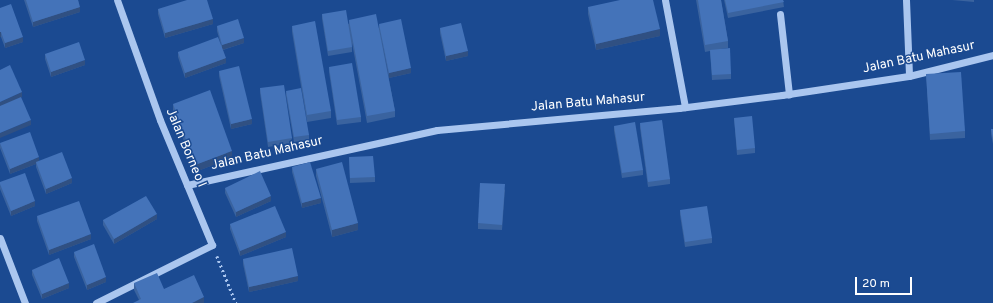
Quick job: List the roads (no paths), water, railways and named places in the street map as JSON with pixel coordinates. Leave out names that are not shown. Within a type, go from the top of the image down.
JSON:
[{"type":"street","name":"Jalan Borneo I","points":[[96,303],[212,245],[160,120],[116,0]]},
{"type":"street","points":[[665,0],[685,107]]},
{"type":"street","points":[[906,0],[909,76]]},
{"type":"street","points":[[780,14],[789,94]]},
{"type":"street","name":"Jalan Batu Mahasur","points":[[187,185],[437,130],[685,107],[789,94],[909,76],[993,55]]},
{"type":"street","points":[[0,238],[25,303]]}]
